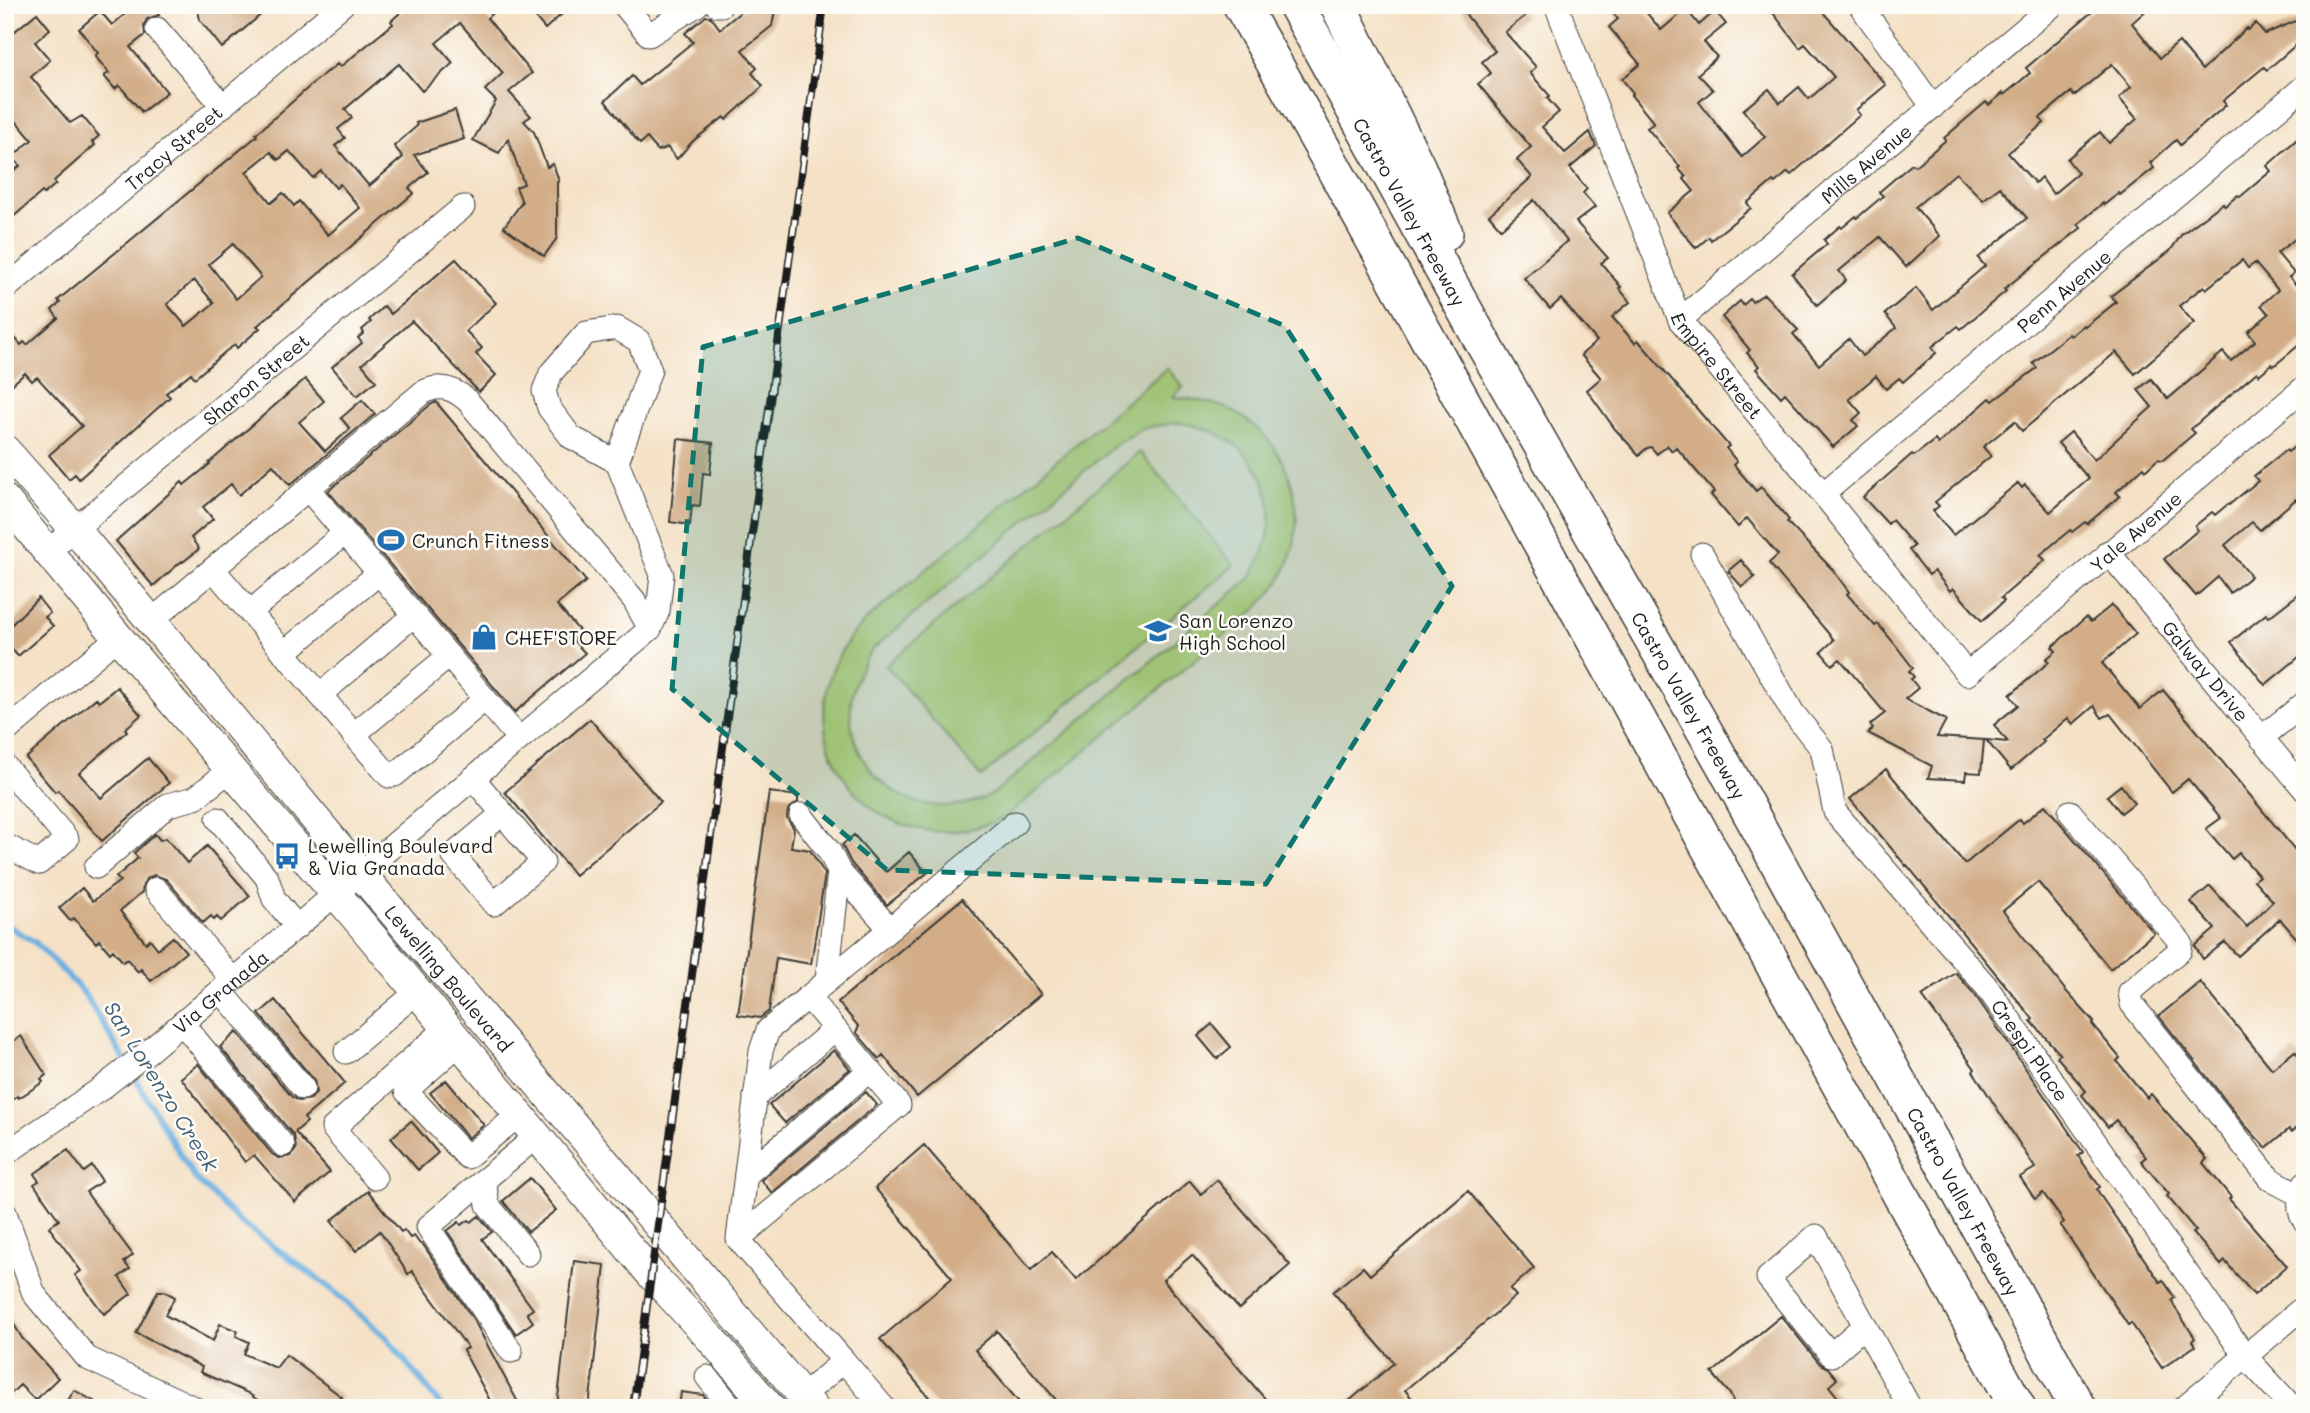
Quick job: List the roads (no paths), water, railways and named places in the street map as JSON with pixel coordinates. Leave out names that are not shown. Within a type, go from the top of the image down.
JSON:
[{"type":"highway","points":[[1241,5],[1326,154],[2018,1408]]},
{"type":"highway","name":"Castro Valley Freeway","points":[[1296,5],[1479,336],[1724,765],[2078,1408]]},
{"type":"highway","points":[[1338,5],[1423,180],[1443,229],[1479,336]]},
{"type":"main road","name":"Lewelling Boulevard","points":[[5,450],[74,528],[806,1403]]},
{"type":"main road","name":"Lewelling Boulevard","points":[[8,510],[47,552],[336,894],[651,1274],[712,1340],[765,1406]]},
{"type":"street","name":"Tracy Street","points":[[5,289],[342,5]]},
{"type":"street","points":[[624,5],[649,34],[697,5]]},
{"type":"street","name":"Empire Street","points":[[1556,5],[1679,320],[1823,494],[1966,674]]},
{"type":"street","points":[[1860,5],[1933,107]]},
{"type":"street","name":"Mills Avenue","points":[[1679,320],[2053,5]]},
{"type":"street","points":[[157,29],[223,106]]},
{"type":"street","name":"Penn Avenue","points":[[1823,494],[2305,86]]},
{"type":"street","name":"Sharon Street","points":[[47,552],[463,206]]},
{"type":"street","points":[[617,462],[650,370],[639,341],[617,328],[586,333],[551,373],[544,391],[549,408],[571,437],[617,462],[662,575],[658,611],[650,629]]},
{"type":"street","points":[[151,621],[422,393],[443,387],[457,391],[467,400],[634,600],[650,629]]},
{"type":"street","name":"Yale Avenue","points":[[1966,674],[2305,387]]},
{"type":"street","points":[[308,489],[519,739]]},
{"type":"street","points":[[250,612],[345,533]]},
{"type":"street","name":"Galway Drive","points":[[2108,552],[2305,790]]},
{"type":"street","name":"Crespi Place","points":[[1702,554],[1793,713],[1822,749],[1835,812],[1986,986],[2245,1356],[2293,1408]]},
{"type":"street","points":[[213,569],[388,776],[395,775],[485,699]]},
{"type":"street","points":[[284,653],[379,573]]},
{"type":"street","points":[[320,695],[414,615]]},
{"type":"street","name":"Via Granada","points":[[5,1154],[102,1088],[149,1051],[650,629]]},
{"type":"street","points":[[6,731],[118,637]]},
{"type":"street","points":[[354,735],[449,656]]},
{"type":"street","points":[[2261,738],[2305,703]]},
{"type":"street","points":[[5,766],[67,839],[39,863],[5,845]]},
{"type":"street","points":[[96,867],[168,804],[195,798],[230,770]]},
{"type":"street","points":[[473,778],[502,814]]},
{"type":"street","points":[[2070,812],[2181,943],[2180,950],[2130,992],[2132,1004],[2270,1179],[2303,1189],[2301,1215],[2305,1221]]},
{"type":"street","points":[[801,815],[829,851],[839,871],[890,929]]},
{"type":"street","points":[[218,819],[267,878],[274,899],[297,927]]},
{"type":"street","points":[[884,1408],[738,1239],[761,1051],[768,1030],[1015,822]]},
{"type":"street","points":[[827,980],[839,871]]},
{"type":"street","points":[[156,889],[303,1088]]},
{"type":"street","points":[[346,1052],[417,992]]},
{"type":"street","points":[[738,1239],[899,1105],[808,997]]},
{"type":"street","points":[[183,1023],[283,1145]]},
{"type":"street","points":[[755,1097],[835,1029]]},
{"type":"street","points":[[453,1036],[406,1091],[467,1157],[528,1126]]},
{"type":"street","points":[[375,1178],[332,1128],[453,1036]]},
{"type":"street","points":[[746,1175],[870,1070]]},
{"type":"street","points":[[511,1351],[428,1227],[484,1180],[528,1126]]},
{"type":"street","points":[[484,1180],[488,1205],[528,1254]]},
{"type":"street","points":[[5,1213],[34,1294],[87,1358],[194,1408]]},
{"type":"street","points":[[1864,1326],[1831,1354],[1768,1278],[1816,1236],[1910,1408]]},
{"type":"street","points":[[2184,1408],[2305,1306]]},
{"type":"street","points":[[806,1403],[844,1361]]},
{"type":"street","points":[[707,1377],[733,1408]]},
{"type":"waterway","name":"San Lorenzo Creek","points":[[5,924],[36,943],[84,993],[126,1062]]},
{"type":"waterway","name":"San Lorenzo Creek","points":[[131,1072],[194,1177],[239,1221],[329,1287],[386,1337],[443,1408]]},
{"type":"railway","points":[[633,1408],[824,5]]},
{"type":"place","name":"Crunch Fitness","points":[[391,540]]},
{"type":"place","name":"San Lorenzo High School","points":[[1158,631]]},
{"type":"place","name":"CHEF'STORE","points":[[484,637]]},
{"type":"place","name":"Lewelling Boulevard & Via Granada","points":[[287,856]]}]
